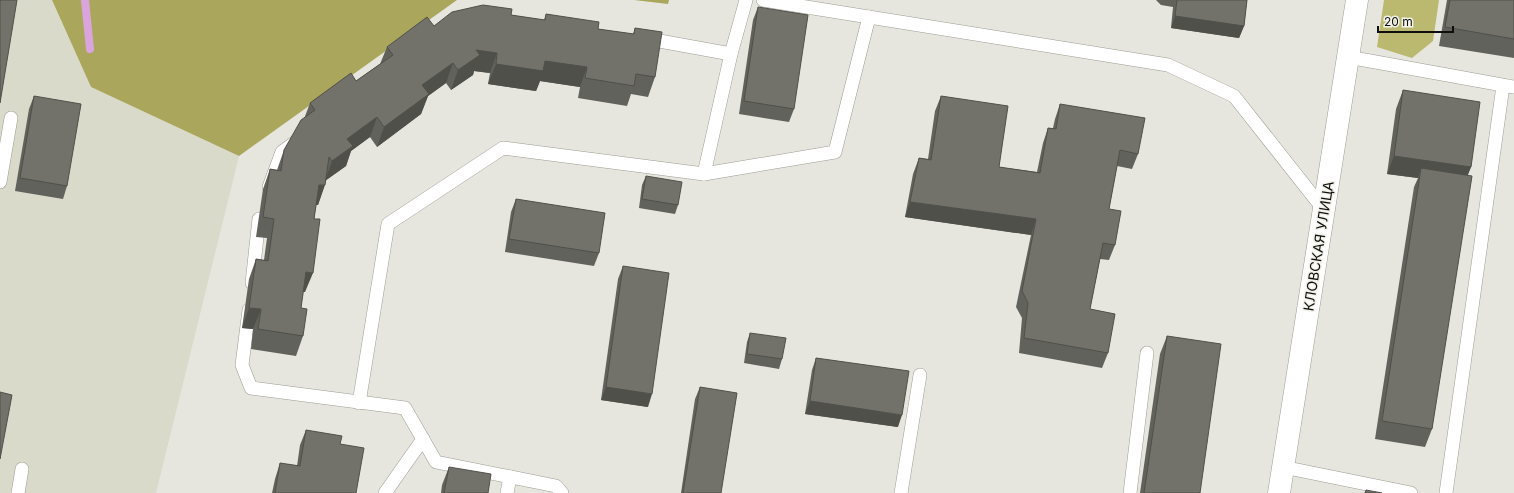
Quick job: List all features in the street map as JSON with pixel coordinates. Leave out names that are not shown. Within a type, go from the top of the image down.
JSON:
[{"type":"street","name":"КЛОВСКАЯ УЛИЦА","points":[[1279,493],[1357,0]]},
{"type":"lane","points":[[704,174],[731,54],[746,0]]},
{"type":"lane","points":[[763,0],[1168,65],[1234,96],[1324,210]]},
{"type":"lane","points":[[359,403],[388,224],[503,148],[704,174],[835,152],[869,17]]},
{"type":"lane","points":[[632,37],[731,54]]},
{"type":"lane","points":[[1348,57],[1509,86],[1446,493]]},
{"type":"lane","points":[[0,182],[11,118]]},
{"type":"lane","points":[[308,134],[282,152],[262,205],[242,365],[251,388],[405,408],[436,462],[556,486],[562,493]]},
{"type":"lane","points":[[1130,493],[1147,353]]},
{"type":"lane","points":[[901,493],[920,375]]},
{"type":"lane","points":[[385,493],[422,439]]},
{"type":"lane","points":[[1283,467],[1411,493]]},
{"type":"lane","points":[[18,493],[22,469]]},
{"type":"lane","points":[[507,493],[510,477]]},
{"type":"shaded area","points":[[0,0],[52,0],[91,87],[239,156],[156,493],[0,493]]},
{"type":"shaded area","points":[[52,0],[457,0],[239,156],[91,87]]},
{"type":"shaded area","points":[[634,0],[669,0],[668,4]]},
{"type":"shaded area","points":[[1384,0],[1439,0],[1433,41],[1412,58],[1377,47]]},
{"type":"building","points":[[0,0],[17,0],[0,103]]},
{"type":"building","points":[[1177,0],[1247,0],[1244,26],[1175,16]]},
{"type":"building","points":[[1450,0],[1514,0],[1514,39],[1445,27]]},
{"type":"building","points":[[483,5],[512,9],[511,15],[545,20],[546,14],[599,22],[598,29],[634,34],[635,28],[662,32],[655,77],[636,74],[634,86],[585,78],[587,67],[545,61],[543,71],[496,64],[497,53],[476,50],[480,55],[458,70],[453,63],[422,85],[429,94],[384,127],[377,117],[347,139],[353,146],[332,161],[329,157],[325,185],[319,185],[314,219],[320,219],[313,273],[306,272],[301,308],[307,309],[303,336],[258,329],[261,309],[249,308],[256,259],[268,261],[274,219],[263,217],[270,169],[281,171],[284,150],[301,120],[315,110],[310,103],[351,73],[356,81],[393,55],[387,47],[427,17],[434,26],[452,12]]},
{"type":"building","points":[[758,7],[808,15],[794,109],[744,101]]},
{"type":"building","points":[[1403,90],[1480,102],[1471,167],[1394,156]]},
{"type":"building","points":[[34,96],[81,104],[67,186],[20,178]]},
{"type":"building","points":[[941,96],[1008,106],[999,167],[1040,173],[1048,128],[1056,129],[1060,104],[1145,118],[1138,154],[1120,150],[1109,209],[1121,211],[1115,245],[1103,243],[1090,309],[1115,314],[1108,353],[1024,338],[1028,303],[1022,291],[1036,219],[910,202],[919,158],[931,160]]},
{"type":"building","points":[[1421,168],[1472,176],[1432,429],[1382,421]]},
{"type":"building","points":[[646,176],[682,182],[678,205],[642,199]]},
{"type":"building","points":[[516,199],[605,213],[599,253],[509,239]]},
{"type":"building","points":[[623,266],[669,273],[652,394],[606,387]]},
{"type":"building","points":[[750,333],[786,338],[782,359],[747,354]]},
{"type":"building","points":[[1167,336],[1221,344],[1200,493],[1144,493]]},
{"type":"building","points":[[816,358],[909,371],[902,415],[810,401]]},
{"type":"building","points":[[700,387],[737,393],[721,493],[683,493]]},
{"type":"building","points":[[0,392],[12,395],[0,459]]},
{"type":"building","points":[[306,430],[342,436],[340,444],[364,448],[356,493],[275,493],[280,463],[300,466]]},
{"type":"building","points":[[449,467],[491,474],[488,493],[444,493]]},
{"type":"building","points":[[1366,490],[1382,493],[1365,493]]},
{"type":"waterway","points":[[85,0],[90,49]]}]
